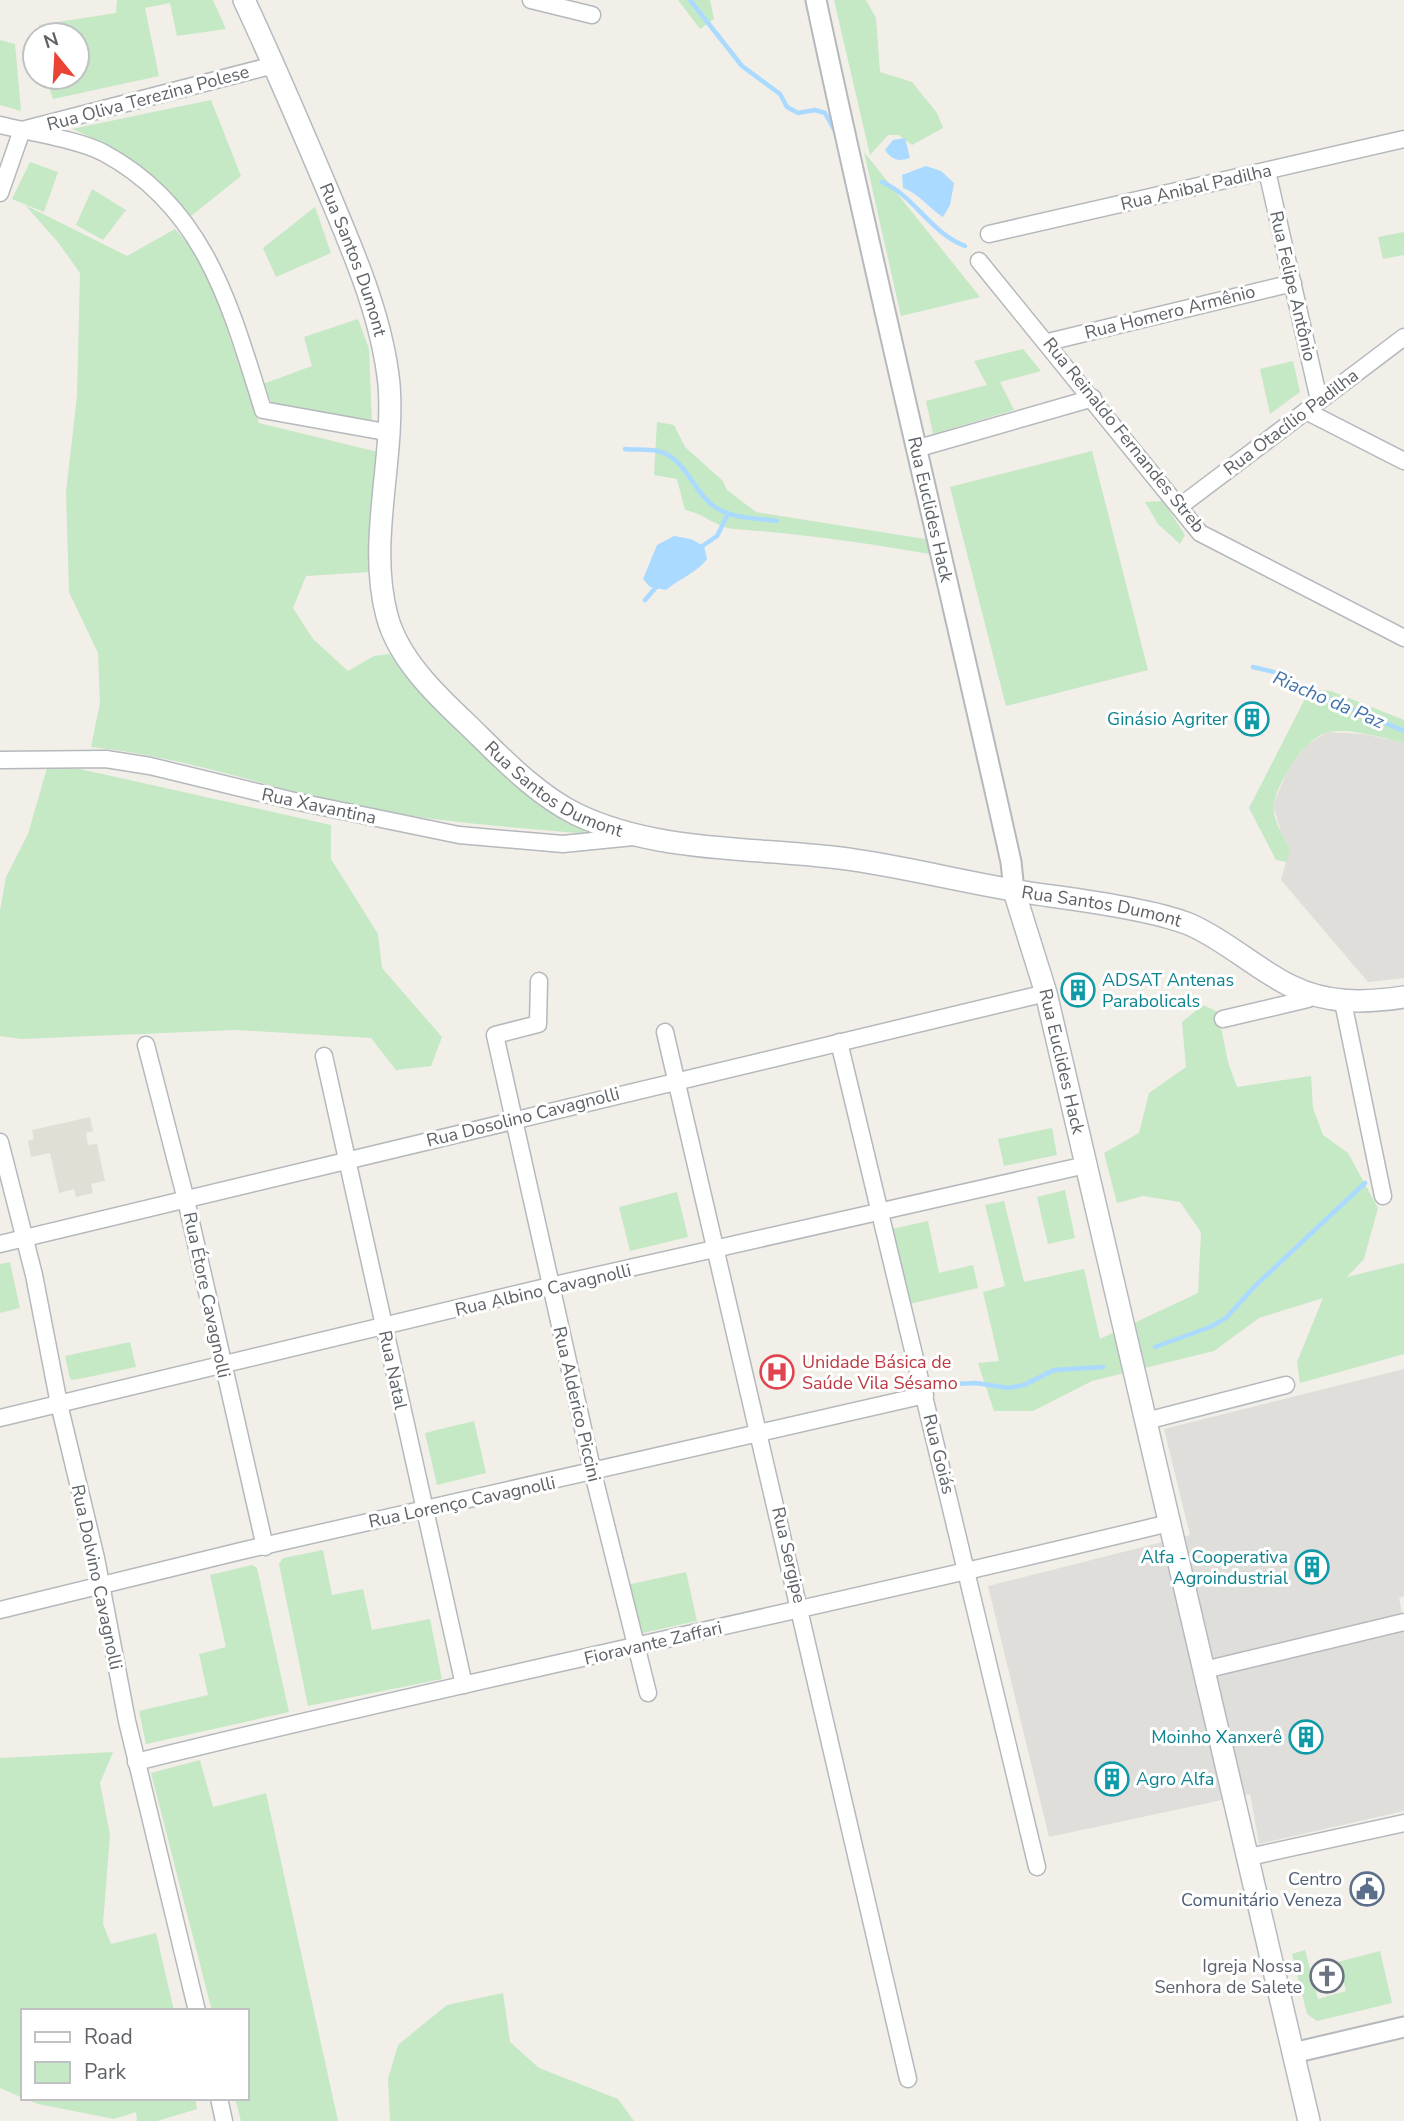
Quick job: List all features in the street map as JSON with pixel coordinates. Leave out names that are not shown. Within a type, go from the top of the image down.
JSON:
[{"type":"main road","name":"Rua Santos Dumont","points":[[244,0],[367,288],[388,381],[391,433],[381,538],[380,580],[387,619],[402,650],[452,710],[526,779],[575,813],[639,836],[841,858],[1014,891],[1084,900],[1187,923],[1235,948],[1291,986],[1311,993],[1343,1002],[1365,1003],[1404,997]]},
{"type":"main road","name":"Rua Euclides Hack","points":[[1014,891],[1046,993],[1309,2121]]},
{"type":"street","points":[[531,0],[592,15]]},
{"type":"street","name":"Rua Euclides Hack","points":[[816,0],[851,167],[919,448],[1010,862],[1014,891]]},
{"type":"street","name":"Rua Oliva Terezina Polese","points":[[22,130],[274,65]]},
{"type":"street","points":[[0,125],[102,152],[155,188],[208,256],[227,298],[263,410],[391,433]]},
{"type":"street","points":[[0,193],[22,130]]},
{"type":"street","name":"Rua Anibal Padilha","points":[[989,234],[1404,139]]},
{"type":"street","name":"Rua Felipe Antônio","points":[[1267,171],[1293,284],[1313,405]]},
{"type":"street","name":"Rua Reinaldo Fernandes Streb","points":[[979,261],[1048,342],[1200,533],[1404,638]]},
{"type":"street","name":"Rua Homero Armênio","points":[[1048,342],[1293,284]]},
{"type":"street","name":"Rua Otacílio Padilha","points":[[1179,507],[1404,337]]},
{"type":"street","points":[[919,448],[1093,398]]},
{"type":"street","points":[[1313,405],[1404,461]]},
{"type":"street","name":"Rua Xavantina","points":[[0,760],[106,759],[150,766],[294,801],[459,835],[563,844],[639,836]]},
{"type":"street","name":"Rua Alderico Piccini","points":[[539,981],[538,1024],[495,1035],[593,1473],[648,1693]]},
{"type":"street","name":"Rua Dosolino Cavagnolli","points":[[0,1244],[1046,993]]},
{"type":"street","points":[[1223,1019],[1308,999],[1311,993]]},
{"type":"street","points":[[1343,1002],[1382,1196]]},
{"type":"street","name":"Rua Sergipe","points":[[665,1032],[718,1250],[908,2079]]},
{"type":"street","name":"Rua Goiás","points":[[839,1042],[1037,1867]]},
{"type":"street","name":"Rua Étore Cavagnolli","points":[[146,1045],[186,1200],[264,1547]]},
{"type":"street","name":"Rua Natal","points":[[324,1056],[464,1685]]},
{"type":"street","name":"Rua Dolvino Cavagnolli","points":[[0,1142],[25,1238],[59,1404],[101,1586],[136,1762],[197,2009]]},
{"type":"street","name":"Rua Albino Cavagnolli","points":[[0,1418],[222,1367],[550,1286],[879,1214],[1086,1165]]},
{"type":"street","points":[[1146,1421],[1286,1385]]},
{"type":"street","name":"Rua Lorenço Cavagnolli","points":[[0,1610],[423,1509],[593,1473],[925,1395]]},
{"type":"street","name":"Fioravante Zaffari","points":[[136,1762],[967,1572],[1169,1523]]},
{"type":"street","points":[[1203,1670],[1404,1622]]},
{"type":"street","points":[[1249,1857],[1404,1823]]},
{"type":"street","points":[[1293,2053],[1404,2027]]},
{"type":"street","points":[[219,2100],[224,2121]]},
{"type":"shaded area","points":[[1327,732],[1364,734],[1404,743],[1404,978],[1368,982],[1281,880],[1290,848],[1281,832],[1273,805],[1288,769],[1307,745]]},
{"type":"shaded area","points":[[90,1117],[93,1131],[86,1133],[88,1145],[97,1144],[105,1181],[91,1184],[93,1193],[76,1197],[74,1189],[59,1193],[50,1153],[31,1157],[28,1141],[34,1139],[32,1130]]},
{"type":"shaded area","points":[[1404,1369],[1404,1596],[1399,1598],[1404,1623],[1404,1811],[1259,1844],[1250,1794],[1049,1837],[988,1586],[1190,1535],[1164,1429]]},
{"type":"green space","points":[[117,0],[213,0],[226,29],[177,36],[170,3],[145,8],[159,76],[91,91],[91,21],[65,21],[116,13]]},
{"type":"green space","points":[[678,0],[710,0],[714,19],[700,29]]},
{"type":"green space","points":[[834,0],[866,0],[876,18],[880,72],[912,82],[937,113],[943,128],[912,145],[899,135],[888,135],[870,155]]},
{"type":"green space","points":[[0,40],[15,44],[21,111],[0,105]]},
{"type":"green space","points":[[50,91],[90,91],[53,99]]},
{"type":"green space","points":[[211,100],[241,176],[191,216],[165,189],[122,155],[72,129]]},
{"type":"green space","points":[[864,152],[980,297],[901,316]]},
{"type":"green space","points":[[30,162],[58,172],[44,212],[12,199]]},
{"type":"green space","points":[[92,189],[126,210],[103,240],[76,225]]},
{"type":"green space","points":[[25,205],[127,256],[175,229],[204,262],[259,423],[378,452],[370,572],[306,576],[293,608],[313,639],[348,671],[374,656],[396,653],[551,809],[589,834],[470,823],[381,811],[189,764],[91,747],[100,703],[98,653],[69,592],[66,492],[77,396],[80,273],[57,241]]},
{"type":"green space","points":[[315,207],[331,253],[276,277],[263,248]]},
{"type":"green space","points":[[1404,232],[1404,255],[1383,259],[1378,237]]},
{"type":"green space","points":[[358,319],[369,349],[372,424],[273,406],[263,384],[312,366],[304,337]]},
{"type":"green space","points":[[1023,349],[1041,371],[1000,382],[1014,410],[933,434],[926,401],[987,385],[974,361]]},
{"type":"green space","points":[[1293,361],[1300,392],[1270,414],[1260,369]]},
{"type":"green space","points":[[657,422],[674,425],[685,447],[723,481],[727,490],[756,512],[931,540],[935,555],[835,539],[728,528],[685,510],[677,479],[654,475]]},
{"type":"green space","points":[[1092,451],[1148,670],[1006,706],[950,487]]},
{"type":"green space","points":[[1163,501],[1185,535],[1180,544],[1158,524],[1145,502]]},
{"type":"green space","points":[[1310,689],[1331,691],[1404,720],[1404,743],[1367,734],[1338,731],[1320,735],[1303,750],[1287,772],[1274,803],[1276,820],[1290,848],[1287,862],[1276,860],[1249,808]]},
{"type":"green space","points":[[47,768],[80,769],[331,825],[331,859],[378,934],[382,968],[442,1037],[431,1066],[396,1070],[371,1038],[235,1030],[22,1039],[0,1036],[0,911],[6,877],[28,834]]},
{"type":"green space","points":[[1203,1005],[1218,1012],[1228,1062],[1237,1087],[1311,1076],[1313,1108],[1323,1135],[1348,1153],[1378,1208],[1364,1259],[1347,1277],[1404,1263],[1404,1354],[1300,1383],[1297,1362],[1323,1298],[1259,1318],[1214,1351],[1092,1381],[1033,1411],[994,1411],[978,1363],[999,1361],[983,1292],[1005,1286],[985,1205],[1004,1201],[1024,1282],[1084,1269],[1100,1339],[1198,1293],[1201,1232],[1180,1202],[1143,1196],[1117,1203],[1104,1153],[1139,1133],[1149,1093],[1186,1067],[1182,1022]]},
{"type":"green space","points":[[1052,1128],[1057,1155],[1004,1166],[998,1139]]},
{"type":"green space","points":[[1065,1190],[1075,1238],[1048,1244],[1037,1197]]},
{"type":"green space","points":[[677,1192],[688,1237],[630,1251],[619,1207]]},
{"type":"green space","points":[[928,1221],[939,1273],[973,1265],[978,1288],[909,1304],[892,1229]]},
{"type":"green space","points":[[10,1262],[20,1308],[0,1313],[0,1264]]},
{"type":"green space","points":[[130,1342],[136,1367],[70,1379],[65,1356]]},
{"type":"green space","points":[[474,1421],[486,1473],[437,1485],[425,1433]]},
{"type":"green space","points":[[323,1550],[332,1595],[363,1589],[372,1630],[430,1619],[442,1679],[308,1706],[279,1564],[283,1558]]},
{"type":"green space","points":[[252,1565],[257,1568],[289,1712],[146,1744],[139,1711],[208,1695],[199,1654],[226,1647],[210,1575]]},
{"type":"green space","points":[[686,1572],[697,1621],[638,1634],[627,1585]]},
{"type":"green space","points":[[113,1752],[100,1783],[110,1835],[103,1924],[111,1944],[156,1933],[174,2009],[21,2009],[21,2097],[0,2088],[0,1758]]},
{"type":"green space","points":[[200,1760],[213,1807],[266,1793],[338,2121],[241,2121],[236,2100],[248,2100],[248,2009],[211,2009],[151,1773]]},
{"type":"green space","points":[[1305,1950],[1318,1999],[1346,1991],[1338,1962],[1380,1951],[1392,2003],[1317,2021],[1307,2014],[1292,1954]]},
{"type":"green space","points":[[503,1993],[510,2042],[539,2068],[618,2099],[634,2121],[390,2121],[388,2079],[398,2045],[447,2005]]},
{"type":"green space","points":[[28,2100],[195,2100],[197,2109],[157,2121],[137,2121],[136,2112],[114,2119]]},
{"type":"water","points":[[905,138],[910,158],[899,160],[890,156],[885,150],[893,140]]},
{"type":"water","points":[[926,166],[941,171],[954,183],[950,205],[943,217],[903,188],[902,175]]},
{"type":"water","points":[[674,536],[691,539],[704,546],[707,559],[699,568],[666,590],[650,587],[643,579],[657,545]]},
{"type":"waterway","name":"Riacho da Paz","points":[[690,0],[742,66],[780,94],[787,107],[798,113],[815,110],[825,113],[836,133]]},
{"type":"waterway","name":"Riacho da Paz","points":[[882,182],[904,196],[941,232],[965,246]]},
{"type":"waterway","points":[[625,449],[654,450],[675,460],[707,501],[722,511],[737,516],[777,521]]},
{"type":"waterway","points":[[698,549],[717,536],[728,514]]},
{"type":"waterway","points":[[645,600],[658,585]]},
{"type":"waterway","name":"Riacho da Paz","points":[[1253,667],[1274,672],[1290,683],[1404,731]]},
{"type":"waterway","points":[[1155,1347],[1210,1327],[1226,1318],[1255,1286],[1365,1183]]},
{"type":"waterway","points":[[954,1384],[976,1383],[1008,1388],[1024,1385],[1054,1370],[1103,1367]]},
{"type":"place","name":"Ginásio Agriter","points":[[1252,719]]},
{"type":"place","name":"ADSAT Antenas Parabolicals","points":[[1078,990]]},
{"type":"place","name":"Unidade Básica de Saúde Vila Sésamo","points":[[777,1372]]},
{"type":"place","name":"Alfa - Cooperativa Agroindustrial","points":[[1312,1567]]},
{"type":"place","name":"Moinho Xanxerê","points":[[1306,1737]]},
{"type":"place","name":"Agro Alfa","points":[[1112,1779]]},
{"type":"place","name":"Centro Comunitário Veneza","points":[[1367,1889]]},
{"type":"place","name":"Igreja Nossa Senhora de Salete","points":[[1327,1976]]}]
